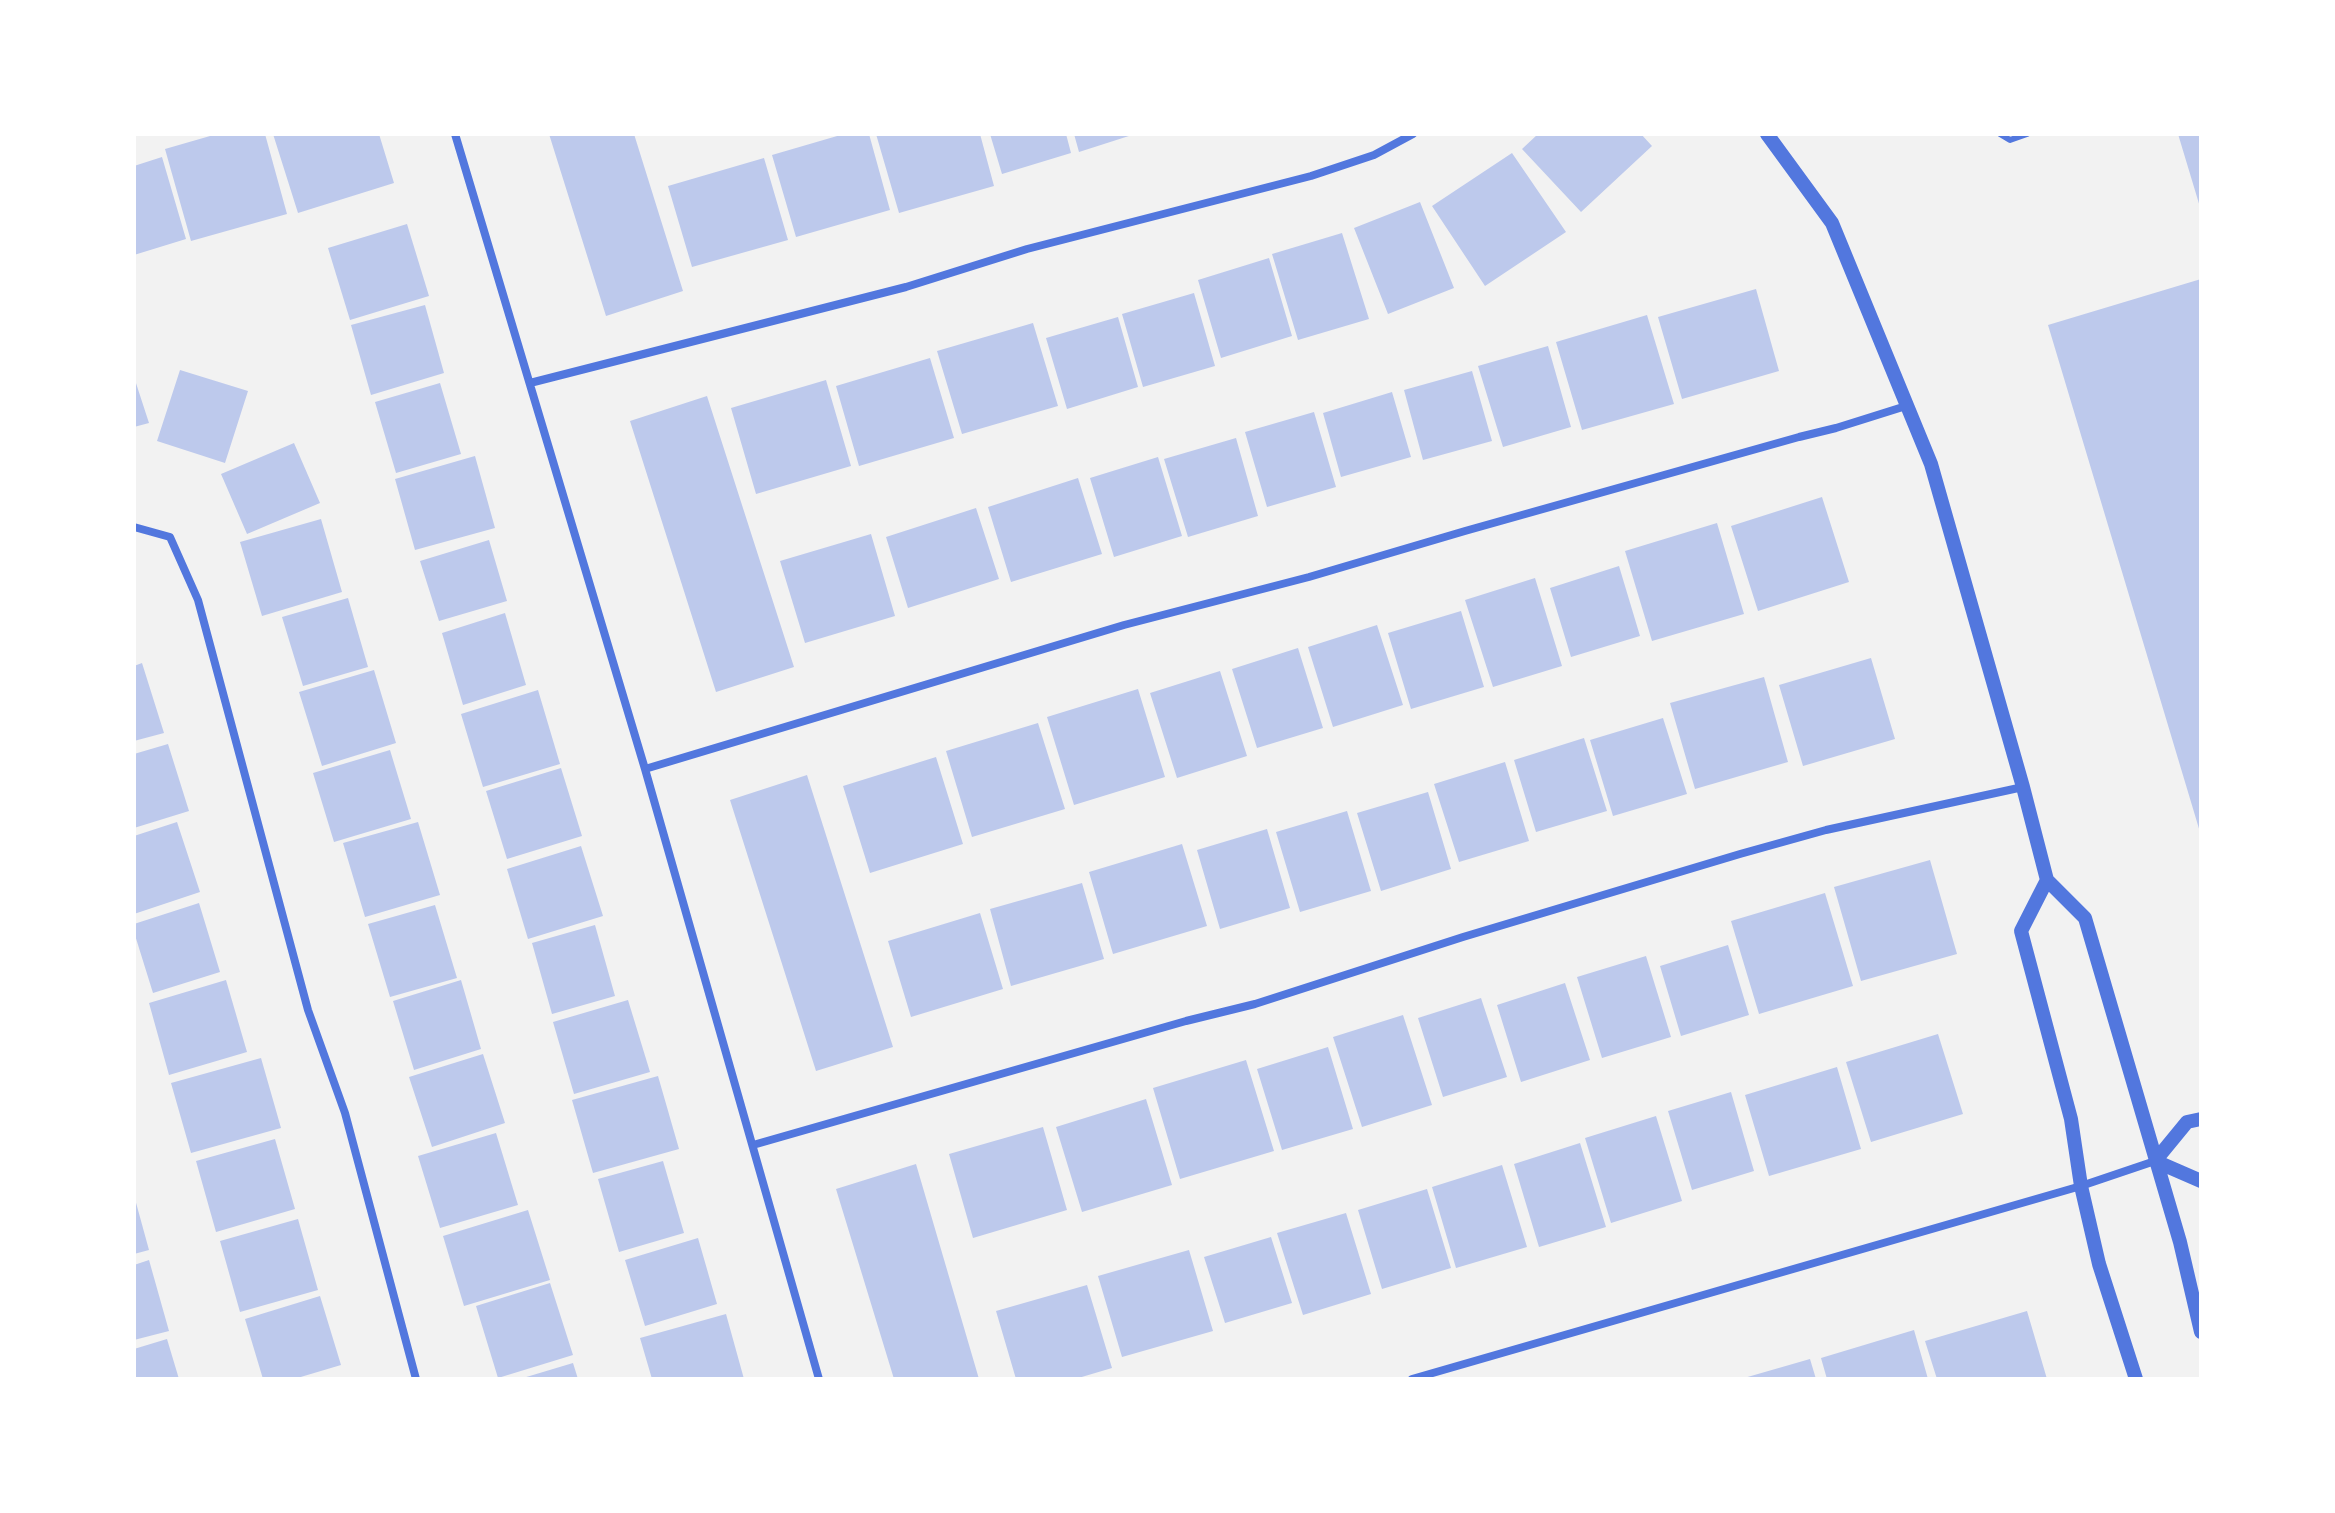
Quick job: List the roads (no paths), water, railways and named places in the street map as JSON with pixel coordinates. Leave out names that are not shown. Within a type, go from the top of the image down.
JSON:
[{"type":"street","points":[[455,134],[645,769],[819,1379]]},
{"type":"street","points":[[530,383],[906,287],[1027,249],[1311,176],[1374,155],[1413,134]]},
{"type":"street","points":[[1767,134],[1832,223],[1931,464],[2047,880],[2085,918],[2180,1242],[2201,1332]]},
{"type":"street","points":[[645,769],[1124,625],[1309,577],[1906,406]]},
{"type":"street","points":[[134,527],[170,537],[198,600],[308,1010],[345,1113],[416,1379]]},
{"type":"street","points":[[753,1145],[1171,1025],[1255,1004],[1463,937],[1740,854],[1826,830],[2023,787]]},
{"type":"street","points":[[2047,880],[2021,931],[2071,1119],[2081,1186],[2099,1264],[2136,1379]]},
{"type":"street","points":[[1412,1379],[2081,1186],[2155,1161],[2187,1122],[2201,1119]]},
{"type":"street","points":[[2155,1161],[2201,1181]]},
{"type":"lane","points":[[2000,134],[2010,140],[2027,134]]}]
